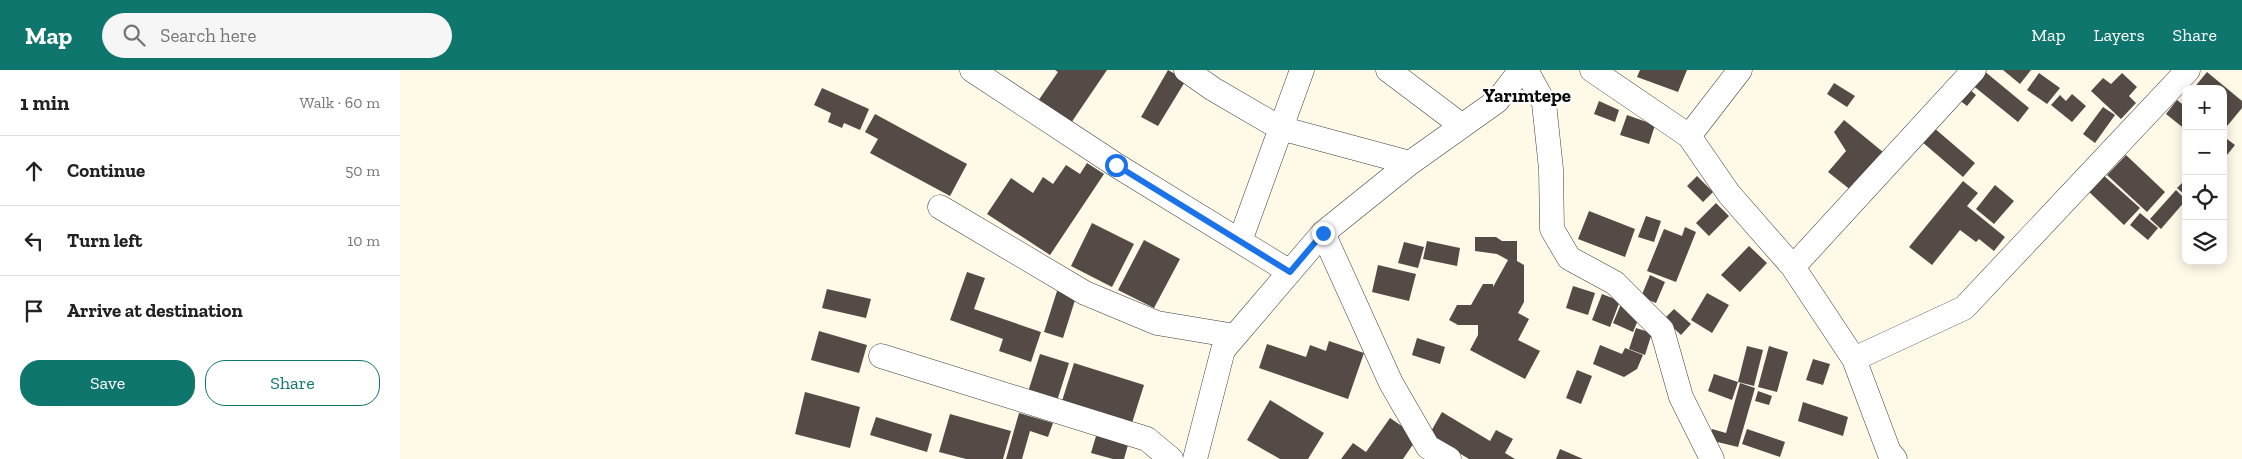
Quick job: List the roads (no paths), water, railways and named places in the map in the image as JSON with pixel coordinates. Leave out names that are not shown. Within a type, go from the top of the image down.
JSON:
[{"type":"street","points":[[972,70],[1116,165],[1290,272]]},
{"type":"street","points":[[1186,70],[1213,90],[1280,128],[1410,163]]},
{"type":"street","points":[[1240,241],[1302,70]]},
{"type":"street","points":[[1388,70],[1461,125]]},
{"type":"street","points":[[1195,459],[1223,350],[1323,233],[1410,163],[1497,101],[1521,70]]},
{"type":"street","points":[[1526,70],[1544,103],[1551,169],[1552,229],[1569,258],[1615,283],[1662,330],[1681,397],[1712,459]]},
{"type":"street","points":[[1592,70],[1690,136],[1729,194],[1793,267],[1854,359],[1889,452],[1895,459]]},
{"type":"street","points":[[1690,136],[1740,70]]},
{"type":"street","points":[[1793,267],[1974,70]]},
{"type":"street","points":[[1854,359],[1964,308],[2188,70]]},
{"type":"street","points":[[940,207],[1086,293],[1158,323],[1235,336]]},
{"type":"street","points":[[1323,233],[1391,383],[1428,448],[1449,459]]},
{"type":"street","points":[[881,356],[1147,439],[1170,459]]},
{"type":"district","name":"Yarımtepe","points":[[1527,95]]}]
